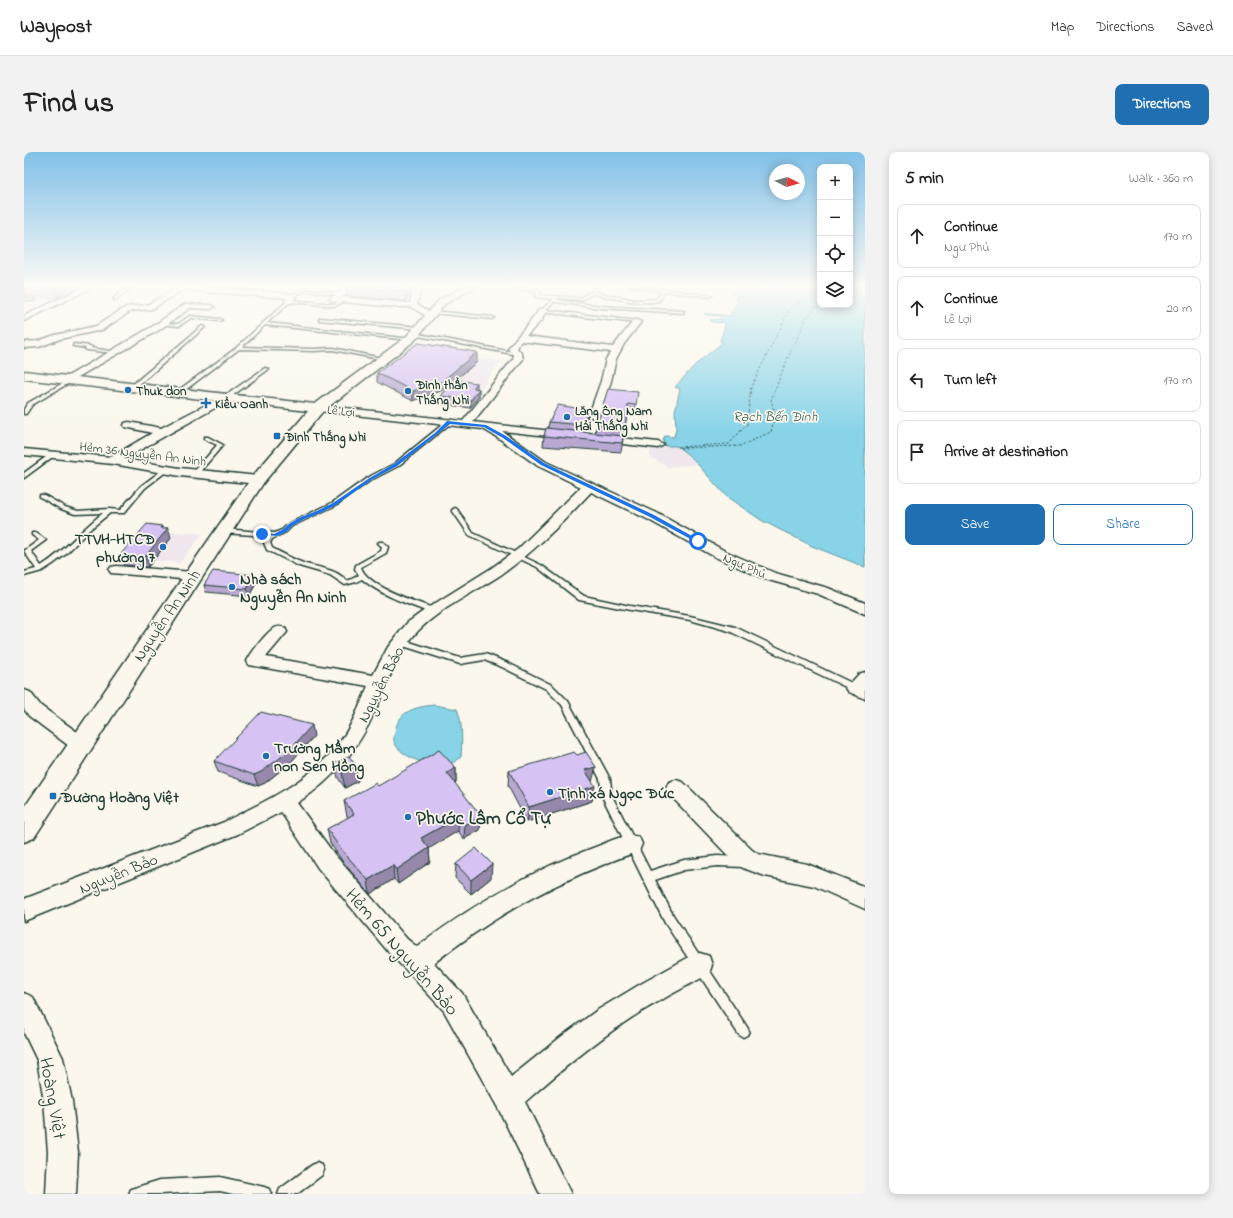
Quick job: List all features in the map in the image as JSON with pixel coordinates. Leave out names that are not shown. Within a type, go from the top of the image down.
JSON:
[{"type":"main road","name":"Nguyễn An Ninh","points":[[24,830],[80,744],[258,480],[318,408],[384,359],[413,335]]},
{"type":"main road","name":"Lê Lợi","points":[[25,376],[318,408]]},
{"type":"street","points":[[24,345],[39,344],[69,335]]},
{"type":"street","points":[[70,380],[143,335]]},
{"type":"street","points":[[466,424],[518,359],[518,354],[512,349],[522,335]]},
{"type":"street","points":[[587,437],[606,380],[611,359],[627,335]]},
{"type":"street","points":[[519,338],[617,350]]},
{"type":"street","points":[[113,461],[132,448],[227,398]]},
{"type":"street","name":"Lê Lợi","points":[[318,408],[658,445]]},
{"type":"street","points":[[129,425],[162,432]]},
{"type":"street","name":"Ngư Phủ","points":[[485,426],[509,440],[542,464],[652,516],[720,554],[770,576],[823,591],[865,609]]},
{"type":"street","name":"Hẻm 36 Nguyễn An Ninh","points":[[24,452],[113,461],[195,474],[258,480]]},
{"type":"street","name":"Nguyễn Bảo","points":[[24,910],[231,828],[260,814],[305,788],[325,771],[343,751],[354,735],[387,663],[400,642],[413,628],[433,611],[491,575],[519,555],[590,486]]},
{"type":"street","points":[[116,570],[193,576]]},
{"type":"street","points":[[280,632],[255,661],[378,682]]},
{"type":"street","points":[[24,696],[35,711],[80,744]]},
{"type":"street","points":[[676,788],[744,857],[753,863],[806,874],[865,898]]},
{"type":"street","name":"Hẻm 65 Nguyễn Bảo","points":[[284,800],[326,861],[399,947],[416,962],[453,1002],[508,1098],[556,1194]]},
{"type":"street","points":[[416,962],[450,935],[495,905],[537,881],[601,853],[631,844]]},
{"type":"street","points":[[508,1098],[542,1069],[601,1025],[640,998],[700,965]]},
{"type":"street","name":"Hoàng Việt","points":[[24,1006],[50,1058],[58,1101],[63,1152],[61,1194]]},
{"type":"lane","points":[[133,387],[194,335]]},
{"type":"lane","points":[[178,393],[238,348],[253,335]]},
{"type":"lane","points":[[417,335],[518,354]]},
{"type":"lane","points":[[74,345],[90,347],[87,349],[114,352]]},
{"type":"lane","points":[[238,348],[313,350],[333,349],[384,359]]},
{"type":"lane","points":[[227,398],[267,369]]},
{"type":"lane","points":[[24,413],[30,404],[70,380]]},
{"type":"lane","points":[[24,404],[30,404]]},
{"type":"lane","points":[[362,576],[354,581],[345,583],[342,578],[330,572],[306,566],[285,557],[269,549],[267,545],[270,538],[284,531],[290,525],[334,504],[369,480],[396,465],[437,434],[449,422]]},
{"type":"lane","points":[[195,474],[220,445],[206,438]]},
{"type":"lane","points":[[24,476],[52,455]]},
{"type":"lane","points":[[42,496],[63,508],[77,512],[122,512],[143,487],[165,470]]},
{"type":"lane","points":[[456,510],[471,534],[519,555],[539,566],[582,598],[690,618],[732,629],[862,687]]},
{"type":"lane","points":[[24,574],[40,570],[64,553],[87,529],[109,512]]},
{"type":"lane","points":[[223,531],[275,535]]},
{"type":"lane","points":[[34,534],[44,540],[27,551],[40,570]]},
{"type":"lane","points":[[381,543],[385,547],[384,552],[358,566],[362,576],[379,588],[433,611]]},
{"type":"lane","points":[[400,642],[460,661],[485,657],[549,687],[565,703],[605,779],[607,796],[669,919],[744,1030]]},
{"type":"lane","points":[[648,877],[684,865],[717,861],[753,863]]},
{"type":"lane","points":[[285,1194],[318,1170]]},
{"type":"lane","points":[[136,1194],[160,1187],[220,1184],[264,1194]]},
{"type":"shaded area","points":[[462,356],[503,362],[493,370],[477,396],[426,388],[428,386],[374,377],[378,373]]},
{"type":"shaded area","points":[[666,446],[677,446],[698,464],[668,467],[650,457],[650,447],[661,448]]},
{"type":"shaded area","name":"TTVH-HTCĐ phường 7","points":[[148,530],[202,534],[180,563],[148,560],[139,570],[116,568]]},
{"type":"water","name":"Rạch Bến Đình","points":[[722,335],[865,335],[865,567],[812,546],[761,520],[727,497],[691,457],[677,446],[666,446],[663,441],[665,436],[674,437],[676,429],[675,411],[680,389],[675,387],[695,365],[723,342],[720,341]]},
{"type":"water","points":[[434,705],[457,709],[459,714],[462,739],[461,757],[454,762],[436,765],[426,763],[408,756],[395,744],[394,735],[397,725],[400,719],[408,711]]},
{"type":"building","points":[[418,343],[477,352],[441,382],[413,391],[377,373]]},
{"type":"building","points":[[455,380],[477,383],[473,388],[479,389],[471,400],[441,396]]},
{"type":"building","points":[[608,389],[638,392],[636,405],[628,404],[625,427],[597,424]]},
{"type":"building","points":[[558,405],[588,410],[583,425],[549,422]]},
{"type":"building","points":[[546,428],[623,436],[622,443],[544,436]]},
{"type":"building","points":[[147,524],[162,526],[160,528],[168,528],[145,557],[120,555]]},
{"type":"building","points":[[213,571],[255,575],[247,589],[204,585]]},
{"type":"building","name":"Trường Mầm non Sen Hồng","points":[[261,712],[312,725],[288,752],[261,772],[254,775],[214,761]]},
{"type":"building","points":[[439,750],[456,768],[447,773],[481,816],[465,825],[459,817],[421,838],[429,848],[396,870],[393,865],[368,880],[340,848],[327,829],[354,814],[344,801],[376,783],[378,786]]},
{"type":"building","points":[[574,752],[577,755],[586,752],[596,767],[585,770],[595,786],[529,807],[509,771]]},
{"type":"building","points":[[349,756],[356,766],[342,773],[335,763]]},
{"type":"building","points":[[476,848],[492,864],[471,880],[456,864]]},
{"type":"ferry route","points":[[678,447],[729,444],[747,424],[751,387],[777,335]]},
{"type":"ferry route","points":[[680,448],[740,446],[771,432],[775,414],[771,400],[799,335]]},
{"type":"place","name":"Thuk don","points":[[128,390]]},
{"type":"place","name":"Đình thần Thắng Nhì","points":[[408,391]]},
{"type":"place","name":"Kiều Oanh","points":[[206,403]]},
{"type":"place","name":"Lăng Ông Nam Hải Thắng Nhì","points":[[567,417]]},
{"type":"place","name":"Đình Thắng Nhì","points":[[277,436]]},
{"type":"place","name":"TTVH-HTCĐ phường 7","points":[[163,547]]},
{"type":"place","name":"Nhà sách Nguyễn An Ninh","points":[[232,587]]},
{"type":"place","name":"Trường Mầm non Sen Hồng","points":[[266,756]]},
{"type":"place","name":"Tịnh xá Ngọc Đức","points":[[550,792]]},
{"type":"place","name":"Đường Hoàng Việt","points":[[53,796]]},
{"type":"place","name":"Phước Lâm Cổ Tự","points":[[408,817]]},
{"type":"route","points":[[262,534],[275,535],[284,531],[290,525],[302,518],[319,512],[334,504],[353,490],[396,465],[437,434],[449,422],[485,426],[513,443],[530,457],[542,464],[652,516],[698,541]]}]
